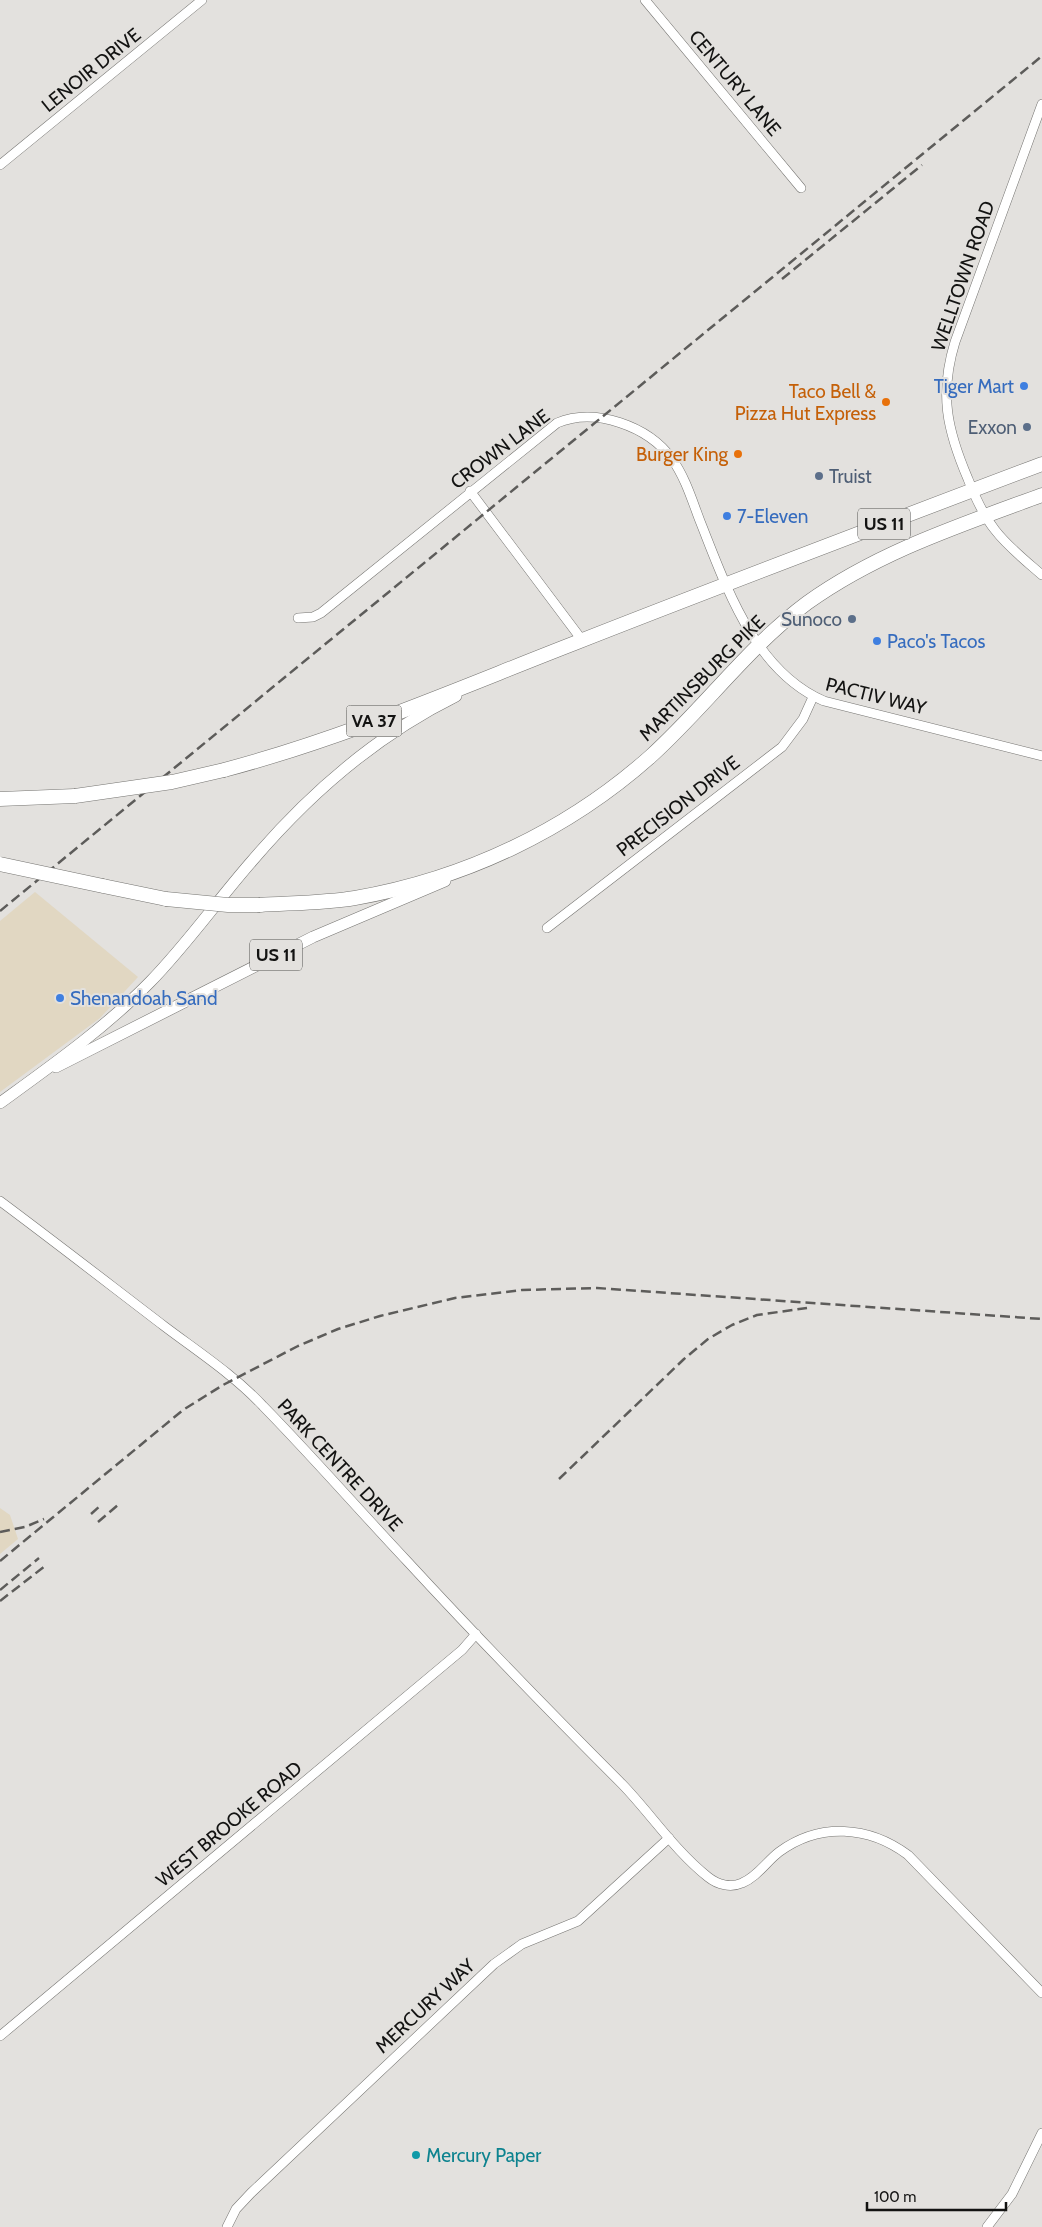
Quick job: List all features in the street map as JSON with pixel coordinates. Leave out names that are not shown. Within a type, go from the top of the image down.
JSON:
[{"type":"highway","name":"US 11","points":[[520,664],[1042,464]]},
{"type":"highway","name":"MARTINSBURG PIKE","points":[[0,864],[166,899],[228,905],[260,905],[354,898],[392,890],[472,865],[532,839],[581,810],[633,771],[680,728],[759,645],[809,602],[868,565],[899,550],[1042,495]]},
{"type":"highway","name":"VA 37","points":[[0,799],[75,796],[164,784],[224,770],[290,751],[345,732],[520,664]]},
{"type":"main road","name":"US 11","points":[[0,1103],[102,1025],[149,982],[186,943],[272,838],[339,773],[410,721],[520,664]]},
{"type":"main road","name":"US 11","points":[[26,1084],[312,937],[498,860],[532,839]]},
{"type":"street","name":"LENOIR DRIVE","points":[[0,165],[202,0]]},
{"type":"street","name":"CENTURY LANE","points":[[645,0],[801,188]]},
{"type":"street","name":"WELLTOWN ROAD","points":[[1042,104],[963,319],[947,374],[946,400],[949,428],[973,490],[986,516],[1005,541],[1042,575]]},
{"type":"street","name":"CROWN LANE","points":[[298,618],[321,613],[543,434],[567,419],[586,417],[621,423],[654,440],[673,460],[726,584]]},
{"type":"street","points":[[470,491],[582,640]]},
{"type":"street","name":"PACTIV WAY","points":[[726,584],[759,645],[795,684],[813,696],[824,701],[1042,756]]},
{"type":"street","name":"PRECISION DRIVE","points":[[547,928],[782,746],[803,719],[813,696]]},
{"type":"street","name":"PARK CENTRE DRIVE","points":[[0,1201],[250,1392],[476,1634],[573,1736],[625,1787],[669,1838],[708,1877],[715,1882],[731,1886],[750,1879],[787,1846],[815,1834],[844,1830],[859,1832],[884,1840],[908,1855],[1042,1993]]},
{"type":"street","name":"WEST BROOKE ROAD","points":[[0,2036],[462,1650],[476,1634]]},
{"type":"street","name":"MERCURY WAY","points":[[227,2227],[236,2209],[251,2192],[494,1964],[522,1944],[578,1921],[669,1838]]},
{"type":"street","points":[[987,2227],[1012,2194],[1042,2133]]},
{"type":"shaded area","name":"Shenandoah Sand","points":[[35,892],[138,977],[100,1018],[0,1092],[0,921]]},
{"type":"shaded area","points":[[0,1508],[10,1515],[18,1539],[0,1554]]},
{"type":"railway","points":[[0,911],[1042,56]]},
{"type":"railway","points":[[782,279],[922,165]]},
{"type":"railway","points":[[0,1561],[183,1410],[223,1385],[298,1346],[338,1329],[380,1316],[455,1298],[522,1290],[597,1288],[1042,1319]]},
{"type":"railway","points":[[559,1479],[684,1359],[708,1339],[732,1325],[757,1315],[807,1308]]},
{"type":"railway","points":[[91,1514],[101,1505]]},
{"type":"railway","points":[[98,1522],[118,1505]]},
{"type":"railway","points":[[0,1532],[25,1527],[44,1519]]},
{"type":"railway","points":[[0,1590],[39,1558]]},
{"type":"railway","points":[[0,1601],[45,1566]]},
{"type":"place","name":"Tiger Mart","points":[[1024,386]]},
{"type":"place","name":"Taco Bell & Pizza Hut Express","points":[[886,402]]},
{"type":"place","name":"Exxon","points":[[1027,427]]},
{"type":"place","name":"Burger King","points":[[738,454]]},
{"type":"place","name":"Truist","points":[[819,476]]},
{"type":"place","name":"7-Eleven","points":[[727,516]]},
{"type":"place","name":"Sunoco","points":[[852,619]]},
{"type":"place","name":"Paco's Tacos","points":[[877,641]]},
{"type":"place","name":"Shenandoah Sand","points":[[60,998]]},
{"type":"place","name":"Mercury Paper","points":[[416,2155]]}]
